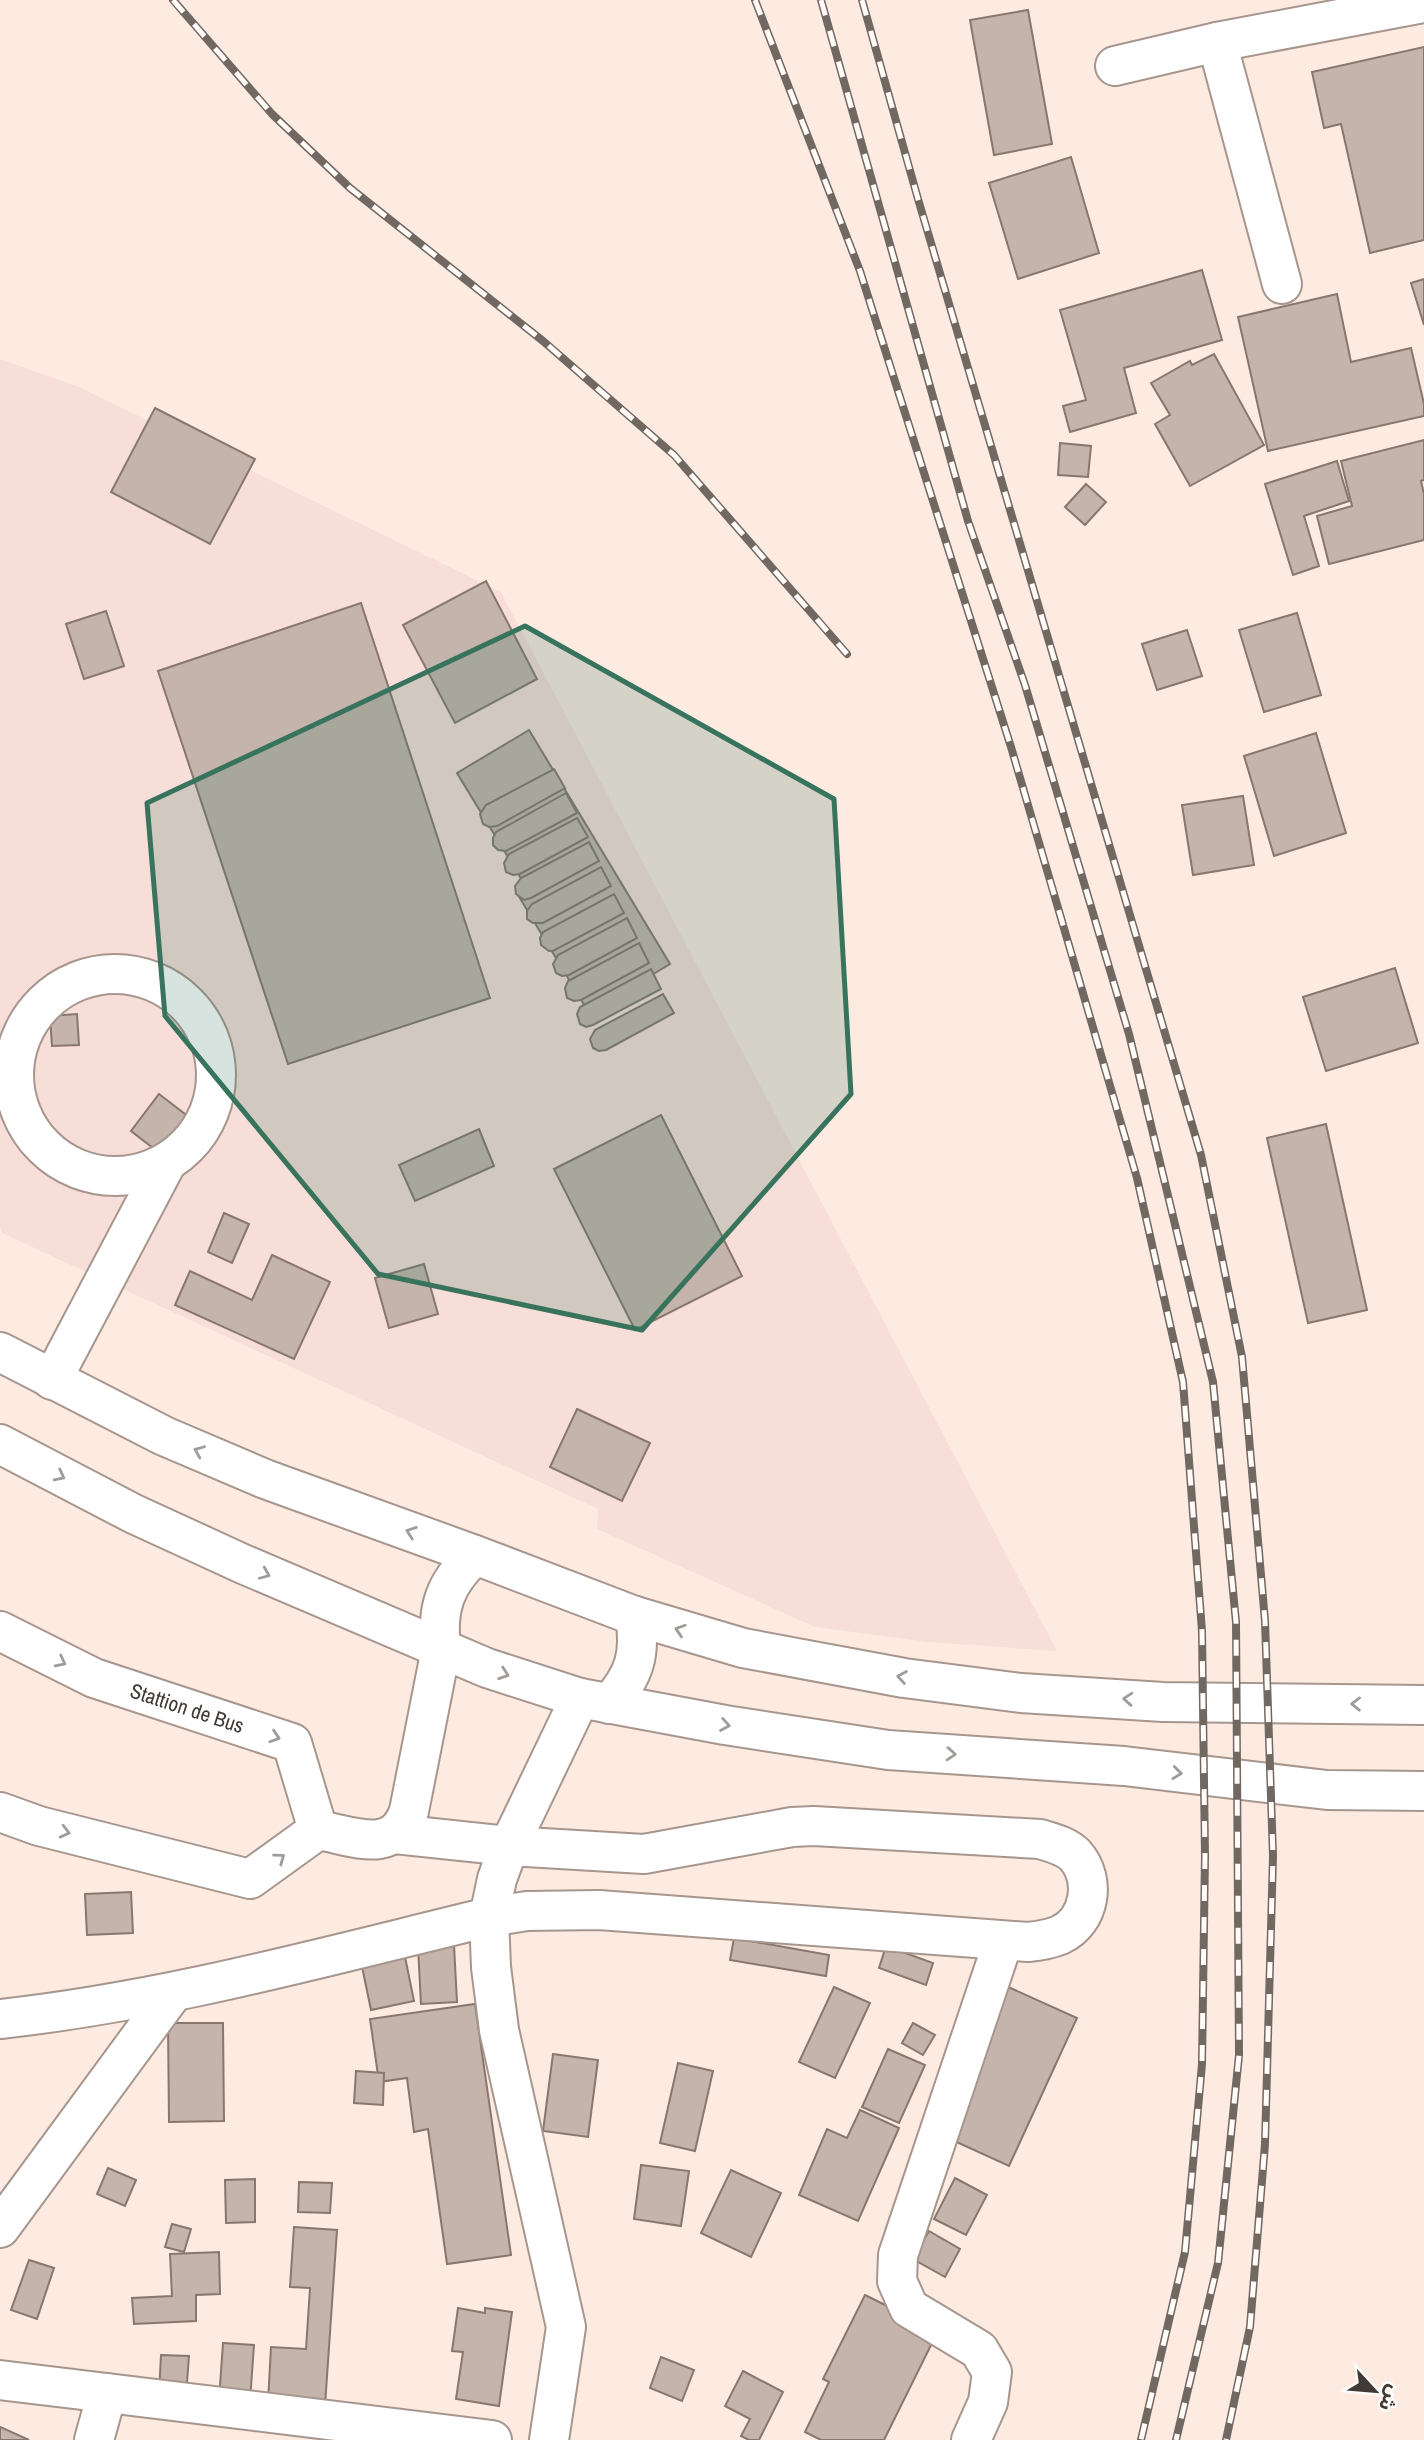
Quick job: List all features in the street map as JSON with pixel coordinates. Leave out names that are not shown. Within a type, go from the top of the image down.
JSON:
[{"type":"street","points":[[1115,66],[1217,42],[1424,3]]},
{"type":"street","points":[[1217,42],[1282,284]]},
{"type":"street","points":[[52,1380],[166,1164],[192,1142],[209,1113],[217,1081],[213,1047],[199,1017],[176,993],[146,978],[112,972],[79,979],[50,996],[28,1021],[15,1053],[13,1086],[22,1119],[41,1147],[68,1167],[90,1174],[100,1177],[134,1175],[166,1164]]},
{"type":"street","points":[[0,1352],[164,1436],[265,1479],[635,1616],[743,1648],[904,1678],[1021,1693],[1163,1702],[1424,1705]]},
{"type":"street","points":[[0,1444],[134,1514],[243,1564],[498,1672],[594,1701],[748,1729],[888,1750],[1124,1766],[1327,1790],[1424,1791]]},
{"type":"street","points":[[0,1812],[39,1826],[250,1879],[318,1830],[380,1841],[395,1834],[404,1824],[409,1811],[441,1649],[438,1628],[441,1607],[460,1569],[475,1555]]},
{"type":"street","points":[[549,2440],[566,2327],[499,2030],[491,1966],[489,1917],[497,1879],[509,1846],[594,1701],[622,1689],[632,1673],[637,1655],[635,1616]]},
{"type":"street","name":"Stattion de Bus","points":[[0,1632],[94,1678],[292,1743],[318,1830]]},
{"type":"street","points":[[0,2019],[69,2012],[172,1994],[489,1917],[527,1911],[599,1910],[1003,1942],[1044,1940],[1062,1934],[1077,1923],[1086,1906],[1088,1888],[1084,1870],[1074,1854],[1059,1844],[1040,1839],[814,1826],[772,1829],[668,1851],[643,1853],[509,1846],[395,1834]]},
{"type":"street","points":[[971,2440],[988,2402],[992,2372],[979,2350],[909,2308],[897,2281],[898,2255],[1003,1942]]},
{"type":"street","points":[[0,2228],[172,1994]]},
{"type":"street","points":[[0,2380],[492,2440]]},
{"type":"street","points":[[94,2440],[107,2393]]},
{"type":"highlighted area","points":[[525,626],[834,799],[851,1094],[642,1330],[378,1274],[165,1016],[147,803]]},
{"type":"shaded area","points":[[0,359],[79,387],[501,592],[1057,1651],[928,1642],[815,1627],[597,1529],[598,1509],[2,1233]]},
{"type":"building","points":[[1028,10],[1052,144],[994,155],[970,20]]},
{"type":"building","points":[[1424,47],[1424,240],[1370,253],[1341,124],[1324,128],[1312,72]]},
{"type":"building","points":[[1071,157],[1099,253],[1018,279],[989,183]]},
{"type":"building","points":[[1202,270],[1222,340],[1124,368],[1136,413],[1070,432],[1063,406],[1086,400],[1060,310]]},
{"type":"building","points":[[1424,279],[1424,325],[1411,283]]},
{"type":"building","points":[[1337,294],[1351,362],[1411,348],[1424,404],[1424,416],[1268,451],[1238,317]]},
{"type":"building","points":[[1214,354],[1264,445],[1190,486],[1155,424],[1170,415],[1151,383],[1190,361],[1192,365]]},
{"type":"building","points":[[155,408],[255,459],[210,544],[111,492]]},
{"type":"building","points":[[1424,440],[1424,480],[1421,481],[1424,494],[1424,540],[1329,564],[1317,516],[1352,506],[1341,461]]},
{"type":"building","points":[[1060,443],[1091,446],[1088,477],[1058,475]]},
{"type":"building","points":[[1337,461],[1349,501],[1304,516],[1319,566],[1293,575],[1265,484]]},
{"type":"building","points":[[1086,484],[1106,502],[1085,525],[1065,507]]},
{"type":"building","points":[[486,581],[537,679],[455,723],[403,625]]},
{"type":"building","points":[[361,603],[490,998],[288,1064],[158,671]]},
{"type":"building","points":[[106,611],[124,666],[84,679],[66,624]]},
{"type":"building","points":[[1297,613],[1321,695],[1264,712],[1239,630]]},
{"type":"building","points":[[1187,630],[1202,676],[1157,690],[1142,644]]},
{"type":"building","points":[[529,730],[670,964],[589,1013],[518,895],[528,890],[457,773]]},
{"type":"building","points":[[1316,733],[1346,833],[1274,856],[1244,756]]},
{"type":"building","points":[[554,769],[565,788],[497,826],[489,827],[483,824],[480,814],[486,805]]},
{"type":"building","points":[[566,793],[577,813],[506,851],[498,850],[493,845],[496,832]]},
{"type":"building","points":[[1243,796],[1254,865],[1193,875],[1182,805]]},
{"type":"building","points":[[577,818],[588,837],[520,874],[506,872],[504,863],[509,854]]},
{"type":"building","points":[[589,842],[599,861],[531,898],[524,900],[516,894],[515,886],[521,878]]},
{"type":"building","points":[[601,867],[611,886],[543,923],[533,923],[527,919],[527,911],[532,904]]},
{"type":"building","points":[[614,894],[624,913],[553,951],[541,945],[543,932]]},
{"type":"building","points":[[627,918],[637,938],[569,975],[556,973],[553,964],[558,955]]},
{"type":"building","points":[[639,943],[649,963],[581,1000],[567,998],[565,988],[568,981]]},
{"type":"building","points":[[1395,968],[1418,1043],[1326,1071],[1303,997]]},
{"type":"building","points":[[651,969],[661,989],[593,1025],[586,1027],[580,1024],[577,1014],[580,1007]]},
{"type":"building","points":[[663,994],[674,1013],[606,1050],[593,1048],[590,1039],[595,1030]]},
{"type":"building","points":[[77,1014],[79,1045],[52,1046],[50,1016]]},
{"type":"building","points":[[159,1094],[207,1131],[179,1168],[131,1131]]},
{"type":"building","points":[[661,1115],[742,1276],[635,1330],[554,1169]]},
{"type":"building","points":[[1326,1124],[1367,1310],[1308,1323],[1267,1138]]},
{"type":"building","points":[[479,1129],[494,1166],[415,1201],[399,1165]]},
{"type":"building","points":[[224,1213],[249,1224],[232,1263],[208,1252]]},
{"type":"building","points":[[272,1255],[330,1282],[294,1359],[175,1305],[190,1271],[252,1300]]},
{"type":"building","points":[[424,1264],[438,1314],[389,1328],[375,1278]]},
{"type":"building","points":[[577,1409],[650,1443],[622,1501],[550,1467]]},
{"type":"building","points":[[131,1892],[133,1933],[87,1935],[85,1894]]},
{"type":"building","points":[[734,1938],[829,1955],[826,1976],[730,1960]]},
{"type":"building","points":[[454,1945],[457,2002],[421,2004],[418,1947]]},
{"type":"building","points":[[886,1946],[933,1963],[926,1985],[879,1968]]},
{"type":"building","points":[[403,1947],[414,2001],[371,2010],[360,1957]]},
{"type":"building","points":[[1006,1986],[1077,2018],[1009,2166],[939,2134]]},
{"type":"building","points":[[834,1987],[870,2003],[835,2078],[799,2062]]},
{"type":"building","points":[[475,2004],[511,2255],[447,2264],[428,2129],[414,2132],[407,2078],[379,2082],[370,2019]]},
{"type":"building","points":[[168,2023],[223,2023],[224,2121],[169,2122]]},
{"type":"building","points":[[913,2023],[935,2035],[923,2055],[902,2043]]},
{"type":"building","points":[[888,2049],[925,2065],[899,2123],[862,2107]]},
{"type":"building","points":[[553,2054],[598,2060],[588,2137],[543,2131]]},
{"type":"building","points":[[678,2063],[713,2071],[695,2151],[660,2143]]},
{"type":"building","points":[[356,2071],[384,2073],[383,2105],[354,2103]]},
{"type":"building","points":[[860,2110],[899,2128],[858,2221],[799,2195],[827,2129],[847,2138]]},
{"type":"building","points":[[641,2165],[689,2171],[681,2226],[634,2219]]},
{"type":"building","points":[[108,2168],[136,2180],[125,2206],[97,2194]]},
{"type":"building","points":[[731,2170],[781,2193],[751,2257],[701,2233]]},
{"type":"building","points":[[955,2178],[987,2195],[966,2235],[934,2219]]},
{"type":"building","points":[[255,2179],[255,2222],[226,2223],[225,2180]]},
{"type":"building","points":[[299,2182],[332,2183],[330,2213],[298,2212]]},
{"type":"building","points":[[172,2224],[191,2229],[184,2252],[165,2247]]},
{"type":"building","points":[[294,2227],[337,2230],[325,2406],[268,2402],[271,2347],[306,2349],[310,2288],[290,2287]]},
{"type":"building","points":[[929,2231],[960,2249],[945,2277],[913,2259]]},
{"type":"building","points":[[219,2252],[220,2294],[196,2295],[196,2321],[134,2324],[132,2298],[172,2296],[170,2254]]},
{"type":"building","points":[[29,2260],[54,2268],[37,2319],[11,2310]]},
{"type":"building","points":[[865,2295],[938,2331],[884,2440],[821,2440],[805,2432],[829,2382],[823,2379]]},
{"type":"building","points":[[458,2308],[485,2313],[485,2308],[512,2312],[499,2406],[456,2399],[463,2352],[452,2351]]},
{"type":"building","points":[[223,2343],[254,2345],[250,2401],[219,2400]]},
{"type":"building","points":[[161,2355],[189,2356],[186,2395],[159,2393]]},
{"type":"building","points":[[661,2357],[694,2370],[682,2401],[650,2388]]},
{"type":"building","points":[[743,2371],[783,2392],[759,2440],[749,2440],[741,2436],[750,2419],[725,2406]]},
{"type":"building","points":[[0,2427],[29,2440],[0,2440]]},
{"type":"railway","points":[[173,0],[272,114],[350,188],[543,341],[674,455],[847,654]]},
{"type":"railway","points":[[755,0],[860,271],[1011,747],[1137,1178],[1183,1382],[1202,1631],[1205,1855],[1202,2064],[1185,2252],[1141,2440]]},
{"type":"railway","points":[[821,0],[968,521],[1025,685],[1129,1034],[1213,1382],[1236,1622],[1239,2055],[1218,2263],[1176,2440]]},
{"type":"railway","points":[[862,0],[918,199],[1201,1155],[1242,1357],[1265,1621],[1273,1856],[1265,2144],[1250,2327],[1226,2440]]}]
